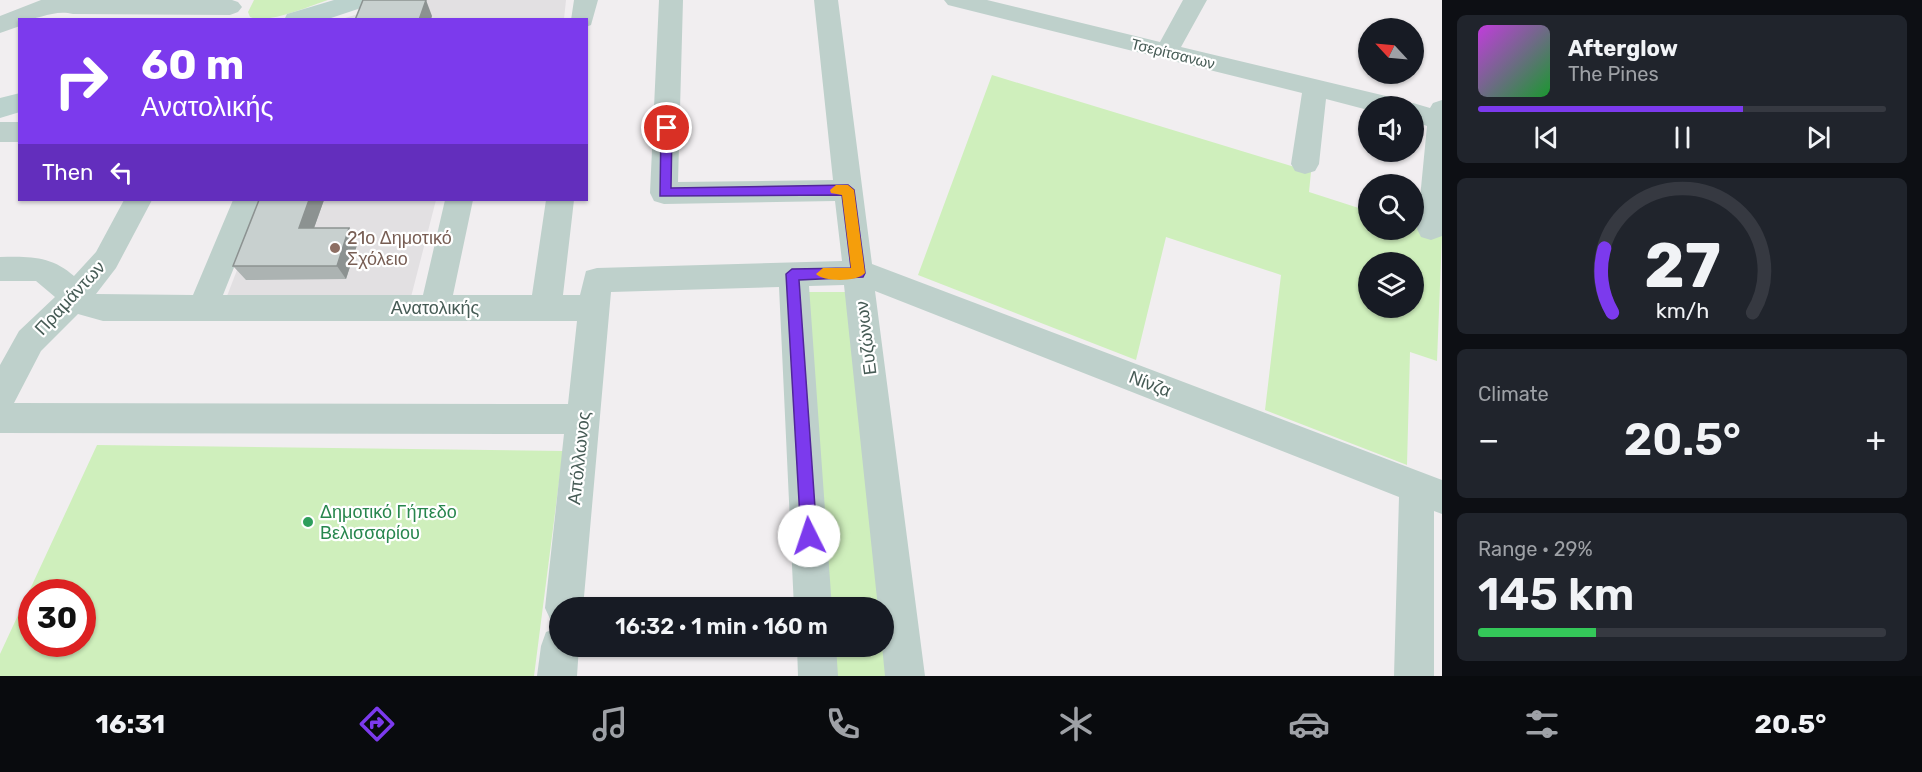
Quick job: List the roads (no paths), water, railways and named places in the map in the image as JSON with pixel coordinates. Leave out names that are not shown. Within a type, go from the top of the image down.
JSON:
[{"type":"street","points":[[306,18],[322,15],[361,0]]},
{"type":"street","points":[[583,18],[586,0]]},
{"type":"street","points":[[671,0],[664,193],[848,190]]},
{"type":"street","name":"Ευζώνων","points":[[826,0],[905,676]]},
{"type":"street","name":"Τσερίτσανων","points":[[956,0],[1358,98]]},
{"type":"street","points":[[1044,22],[1057,0]]},
{"type":"street","points":[[1166,52],[1195,0]]},
{"type":"street","points":[[0,25],[61,1],[73,6],[230,9]]},
{"type":"street","points":[[1305,164],[1315,88]]},
{"type":"street","points":[[0,108],[18,103]]},
{"type":"street","points":[[1424,114],[1441,117],[1431,228]]},
{"type":"street","points":[[0,132],[18,132]]},
{"type":"street","name":"Πραμάντων","points":[[0,396],[30,341],[74,298],[106,260],[137,201]]},
{"type":"street","points":[[203,308],[247,201]]},
{"type":"street","points":[[435,308],[459,201]]},
{"type":"street","points":[[546,308],[560,201]]},
{"type":"street","name":"Ανατολικής","points":[[0,269],[36,269],[47,272],[74,298],[89,306],[103,308],[594,308]]},
{"type":"street","points":[[594,308],[597,280],[858,273]]},
{"type":"street","name":"Νίνζα","points":[[858,273],[887,282],[1430,493]]},
{"type":"street","points":[[792,274],[812,597]]},
{"type":"street","name":"Απόλλωνος","points":[[565,597],[594,308]]},
{"type":"street","points":[[0,418],[583,419]]},
{"type":"street","points":[[1414,676],[1430,493]]},
{"type":"street","points":[[557,676],[559,657]]},
{"type":"street","points":[[817,657],[818,676]]},
{"type":"place","name":"21ο Δημοτικό Σχόλειο","points":[[335,248]]},
{"type":"place","name":"Δημοτικό Γήπεδο Βελισσαρίου","points":[[308,522]]}]
